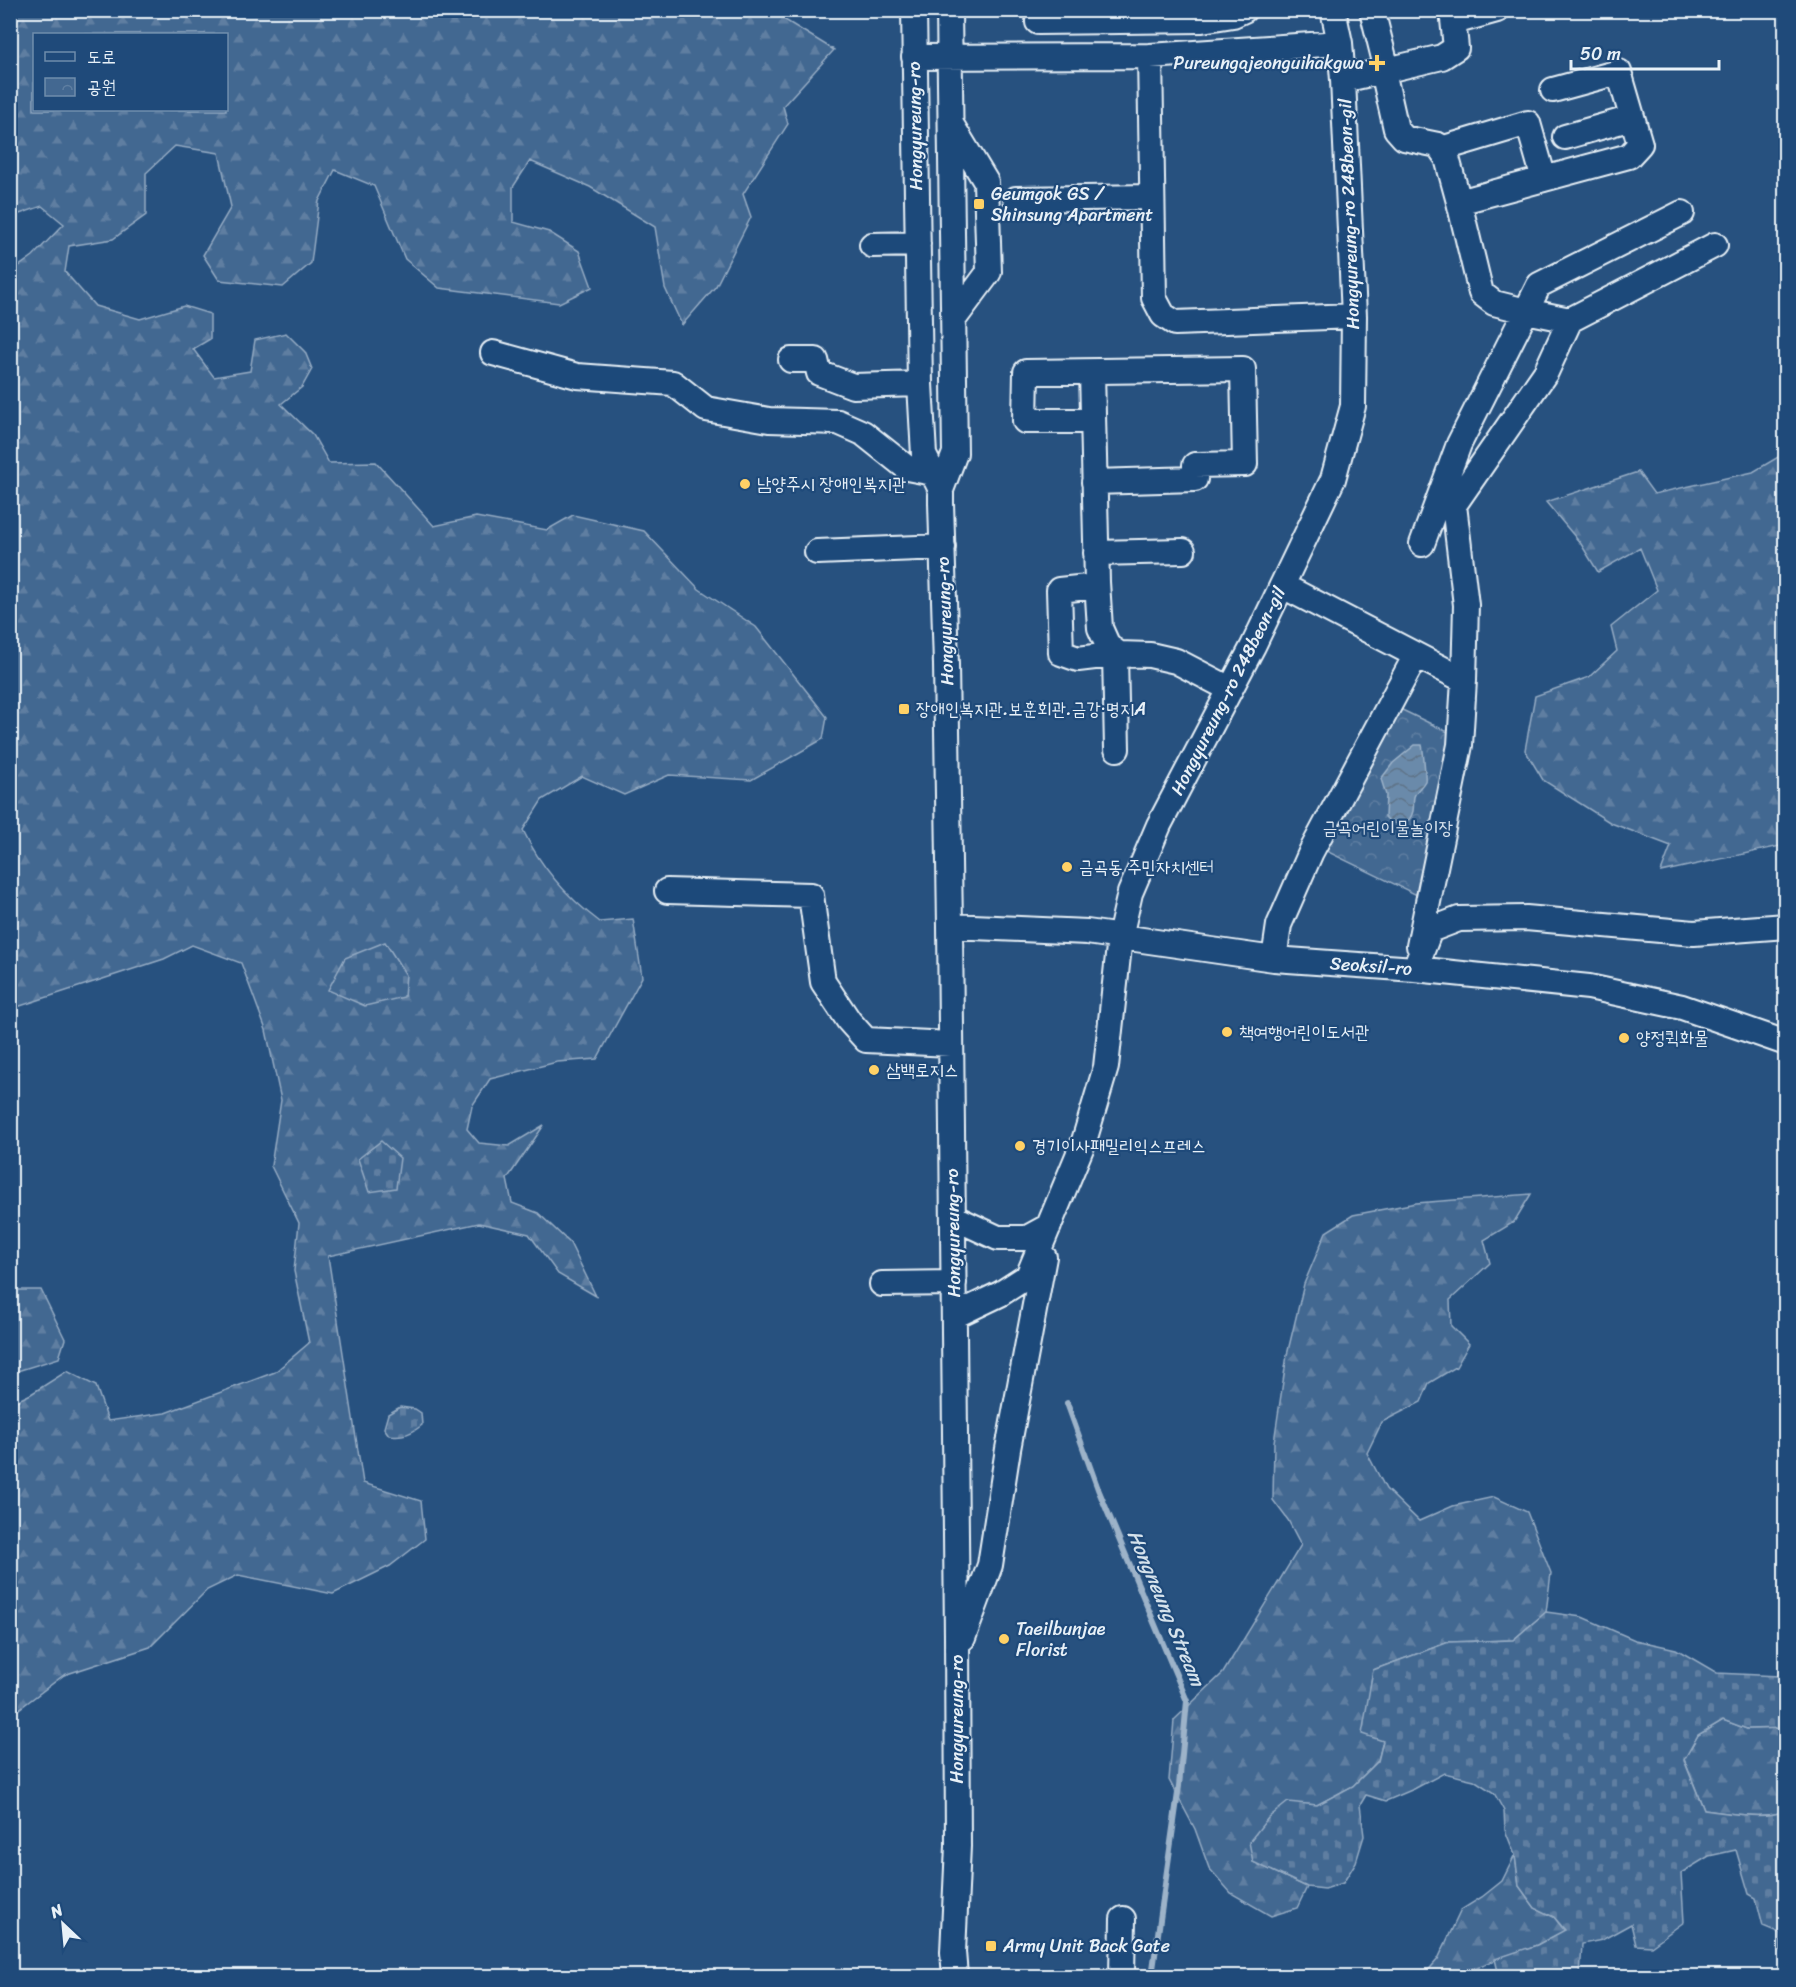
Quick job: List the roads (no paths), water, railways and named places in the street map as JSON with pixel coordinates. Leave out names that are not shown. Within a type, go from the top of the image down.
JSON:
[{"type":"street","name":"Hongyureung-ro","points":[[914,10],[920,384],[924,455],[937,481],[943,547],[954,1283],[958,1846],[953,1952],[956,1977]]},
{"type":"street","name":"Hongyureung-ro","points":[[937,481],[955,453],[949,10]]},
{"type":"street","points":[[1038,22],[1202,20],[1233,15],[1244,10]]},
{"type":"street","name":"Hongyureung-ro 248beon-gil","points":[[954,1316],[1000,1294],[1028,1276],[1083,1141],[1106,1067],[1120,938],[1130,893],[1159,825],[1283,585],[1333,479],[1353,406],[1354,316],[1343,80],[1334,10]]},
{"type":"street","points":[[1372,10],[1396,129],[1404,138],[1438,145],[1447,158],[1482,292],[1494,303],[1570,320]]},
{"type":"street","points":[[1343,80],[1442,57],[1456,48],[1453,16],[1497,10]]},
{"type":"street","points":[[914,57],[1150,56],[1340,43]]},
{"type":"street","points":[[1150,56],[1154,298],[1163,315],[1175,323],[1354,316]]},
{"type":"street","points":[[1459,202],[1629,156],[1640,144],[1618,72],[1553,90]]},
{"type":"street","points":[[1566,137],[1632,118]]},
{"type":"street","points":[[950,122],[986,182],[989,272],[954,319]]},
{"type":"street","points":[[1441,149],[1528,123],[1544,179]]},
{"type":"street","points":[[1016,199],[1152,197]]},
{"type":"street","points":[[1422,544],[1459,444],[1539,285],[1683,213]]},
{"type":"street","points":[[872,245],[918,244]]},
{"type":"street","points":[[1415,969],[1460,745],[1466,605],[1454,506],[1546,372],[1570,320],[1715,245]]},
{"type":"street","points":[[493,353],[577,376],[673,383],[706,410],[769,420],[838,422],[863,433],[907,468],[937,481]]},
{"type":"street","points":[[791,360],[816,360],[819,373],[853,386],[920,384]]},
{"type":"street","points":[[1092,421],[1025,421],[1026,372],[1242,369],[1245,464],[1195,465],[1195,479],[1094,482]]},
{"type":"street","points":[[1092,372],[1097,586],[1100,628],[1108,646],[1117,654],[1117,749]]},
{"type":"street","points":[[817,552],[943,547]]},
{"type":"street","points":[[1096,553],[1184,550]]},
{"type":"street","points":[[1283,585],[1464,680]]},
{"type":"street","points":[[1097,586],[1059,590],[1061,653],[1078,659],[1117,654],[1150,656],[1176,661],[1230,689]]},
{"type":"street","points":[[1274,959],[1279,925],[1311,852],[1416,655]]},
{"type":"street","points":[[667,891],[811,895],[823,982],[849,1021],[866,1040],[951,1044]]},
{"type":"street","points":[[1415,969],[1430,930],[1459,919],[1526,918],[1694,933],[1785,926]]},
{"type":"street","name":"Seoksil-ro","points":[[950,926],[1087,932],[1274,959],[1415,969],[1589,987],[1682,1007],[1785,1043]]},
{"type":"street","points":[[953,1217],[998,1238],[1027,1238],[1049,1226]]},
{"type":"street","points":[[957,1655],[990,1565],[1008,1449],[1049,1226]]},
{"type":"street","points":[[882,1284],[954,1283]]},
{"type":"street","points":[[1122,1977],[1123,1919]]},
{"type":"water","points":[[1415,745],[1422,745],[1425,781],[1415,795],[1409,820],[1402,824],[1393,823],[1385,817],[1386,795],[1381,779],[1393,763]]},
{"type":"waterway","name":"Hongneung Stream","points":[[1067,1403],[1098,1489],[1187,1701],[1179,1786],[1152,1976]]},
{"type":"place","name":"Pureungajeonguihakgwa","points":[[1377,63]]},
{"type":"place","name":"Geumgok GS / Shinsung Apartment","points":[[979,204]]},
{"type":"place","name":"남양주시 장애인복지관","points":[[745,484]]},
{"type":"place","name":"장애인복지관.보훈회관.금강·명지A","points":[[904,709]]},
{"type":"place","name":"금곡동 주민자치센터","points":[[1067,867]]},
{"type":"place","name":"책여행어린이도서관","points":[[1227,1032]]},
{"type":"place","name":"양정퀵화물","points":[[1624,1038]]},
{"type":"place","name":"삼백로지스","points":[[874,1070]]},
{"type":"place","name":"경기이사패밀리익스프레스","points":[[1020,1146]]},
{"type":"place","name":"Taeilbunjae Florist","points":[[1004,1639]]},
{"type":"place","name":"Army Unit Back Gate","points":[[991,1946]]},
{"type":"park label","name":"금곡어린이물놀이장","points":[[1388,828]]}]
